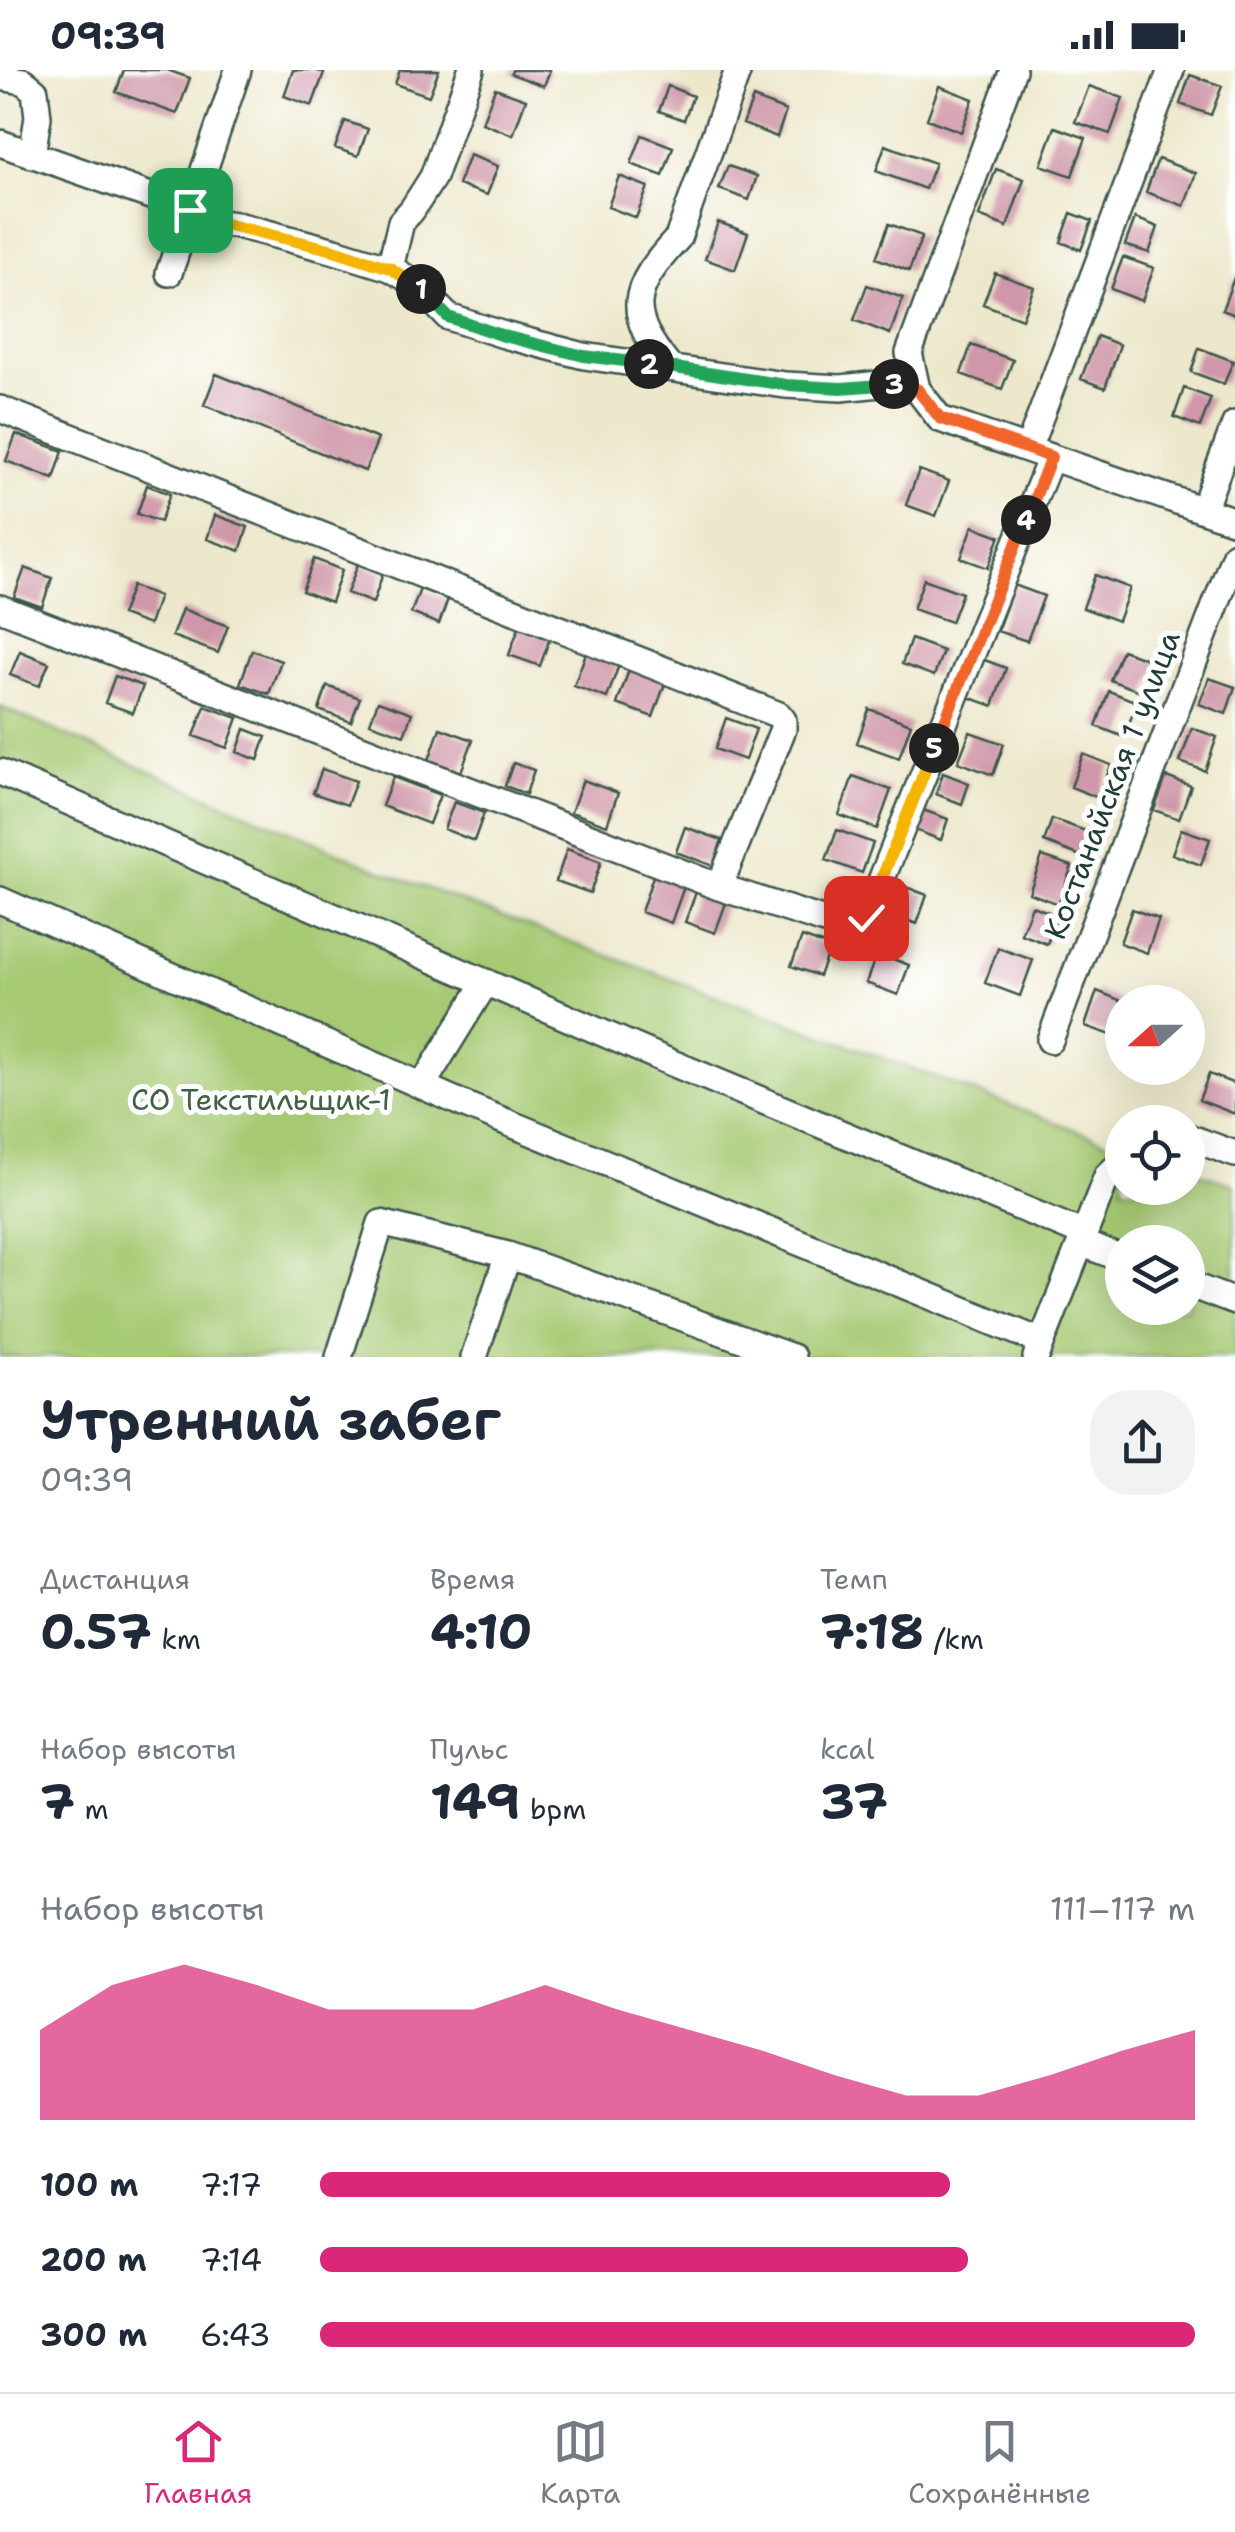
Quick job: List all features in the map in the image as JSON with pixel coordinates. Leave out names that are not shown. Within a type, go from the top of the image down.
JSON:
[{"type":"street","points":[[168,273],[238,70]]},
{"type":"street","points":[[390,268],[402,222],[433,178],[472,70]]},
{"type":"street","points":[[670,368],[644,331],[636,308],[644,282],[678,238],[738,70]]},
{"type":"street","points":[[1013,70],[909,353],[917,389],[940,418],[1235,521]]},
{"type":"street","points":[[0,608],[719,888],[850,929],[861,926],[1040,453],[1171,70]]},
{"type":"street","points":[[0,77],[23,81],[35,91],[38,117],[32,155]]},
{"type":"street","points":[[0,144],[216,222],[334,250],[390,268],[414,283],[448,317],[504,336],[584,356],[786,385],[841,388],[890,383],[917,389]]},
{"type":"street","points":[[0,409],[779,716],[783,730],[719,888]]},
{"type":"street","points":[[1202,510],[1235,424]]},
{"type":"street","name":"Костанайская 1 улица","points":[[1050,1040],[1235,554]]},
{"type":"street","points":[[0,772],[1105,1250]]},
{"type":"street","points":[[0,900],[1039,1350],[1105,1181]]},
{"type":"street","points":[[422,1086],[486,982]]},
{"type":"street","points":[[1205,1144],[1235,1154]]},
{"type":"street","points":[[339,1357],[381,1223],[508,1255],[792,1357]]},
{"type":"street","points":[[474,1357],[508,1255]]},
{"type":"street","points":[[1205,1291],[1235,1302]]},
{"type":"green space","name":"СО Текстильщик-1","points":[[0,707],[386,873],[1105,1141],[1105,1205],[1205,1205],[1205,1175],[1235,1185],[1235,1357],[0,1357]]},
{"type":"building","points":[[124,70],[167,70],[190,78],[177,114],[116,92]]},
{"type":"building","points":[[293,70],[324,73],[312,106],[284,96]]},
{"type":"building","points":[[400,70],[439,70],[429,96],[395,84]]},
{"type":"building","points":[[512,70],[550,70],[544,86],[511,74]]},
{"type":"building","points":[[1190,75],[1222,86],[1211,115],[1180,104]]},
{"type":"building","points":[[668,86],[693,96],[684,120],[659,111]]},
{"type":"building","points":[[939,86],[973,99],[961,132],[927,119]]},
{"type":"building","points":[[1089,86],[1123,98],[1110,134],[1075,122]]},
{"type":"building","points":[[495,88],[526,99],[513,135],[482,123]]},
{"type":"building","points":[[753,98],[786,111],[777,137],[743,124]]},
{"type":"building","points":[[345,121],[368,129],[358,156],[335,148]]},
{"type":"building","points":[[1055,127],[1086,138],[1072,176],[1041,165]]},
{"type":"building","points":[[642,135],[673,147],[663,176],[631,164]]},
{"type":"building","points":[[885,145],[935,163],[925,189],[876,171]]},
{"type":"building","points":[[469,155],[498,166],[487,195],[458,185]]},
{"type":"building","points":[[1158,159],[1196,173],[1184,206],[1146,192]]},
{"type":"building","points":[[728,166],[757,176],[749,200],[719,189]]},
{"type":"building","points":[[996,169],[1024,179],[1007,227],[979,216]]},
{"type":"building","points":[[619,176],[648,187],[636,218],[608,207]]},
{"type":"building","points":[[1071,213],[1092,221],[1081,250],[1061,242]]},
{"type":"building","points":[[1135,218],[1158,227],[1149,253],[1125,245]]},
{"type":"building","points":[[718,222],[748,233],[735,270],[705,259]]},
{"type":"building","points":[[889,224],[922,236],[909,271],[876,258]]},
{"type":"building","points":[[1123,257],[1154,268],[1142,301],[1111,289]]},
{"type":"building","points":[[995,273],[1034,287],[1022,319],[983,304]]},
{"type":"building","points":[[1235,275],[1235,315],[1222,310]]},
{"type":"building","points":[[867,285],[903,298],[890,334],[854,320]]},
{"type":"building","points":[[1097,336],[1120,345],[1105,388],[1081,379]]},
{"type":"building","points":[[971,345],[1013,360],[1002,389],[961,374]]},
{"type":"building","points":[[1199,348],[1233,361],[1224,384],[1191,372]]},
{"type":"building","points":[[216,374],[378,439],[365,471],[204,405]]},
{"type":"building","points":[[1184,388],[1211,398],[1200,427],[1174,417]]},
{"type":"building","points":[[16,434],[63,451],[54,479],[6,461]]},
{"type":"building","points":[[919,470],[949,481],[936,516],[906,505]]},
{"type":"building","points":[[147,485],[170,494],[160,522],[137,514]]},
{"type":"building","points":[[215,515],[248,527],[240,551],[207,539]]},
{"type":"building","points":[[973,526],[1000,536],[988,568],[961,558]]},
{"type":"building","points":[[314,559],[342,570],[331,602],[302,591]]},
{"type":"building","points":[[358,564],[383,573],[373,603],[347,593]]},
{"type":"building","points":[[25,568],[52,578],[42,607],[14,597]]},
{"type":"building","points":[[1095,575],[1130,588],[1118,621],[1083,608]]},
{"type":"building","points":[[924,579],[962,593],[951,622],[913,609]]},
{"type":"building","points":[[1014,585],[1044,596],[1027,641],[997,631]]},
{"type":"building","points":[[132,586],[159,596],[149,625],[121,615]]},
{"type":"building","points":[[420,589],[448,599],[439,624],[411,613]]},
{"type":"building","points":[[182,609],[228,626],[218,653],[172,636]]},
{"type":"building","points":[[520,624],[551,635],[540,666],[509,655]]},
{"type":"building","points":[[911,639],[943,651],[934,676],[902,664]]},
{"type":"building","points":[[252,650],[281,661],[269,694],[240,684]]},
{"type":"building","points":[[587,650],[620,662],[607,698],[574,686]]},
{"type":"building","points":[[1122,650],[1158,663],[1147,694],[1110,680]]},
{"type":"building","points":[[20,651],[49,663],[39,686],[10,675]]},
{"type":"building","points":[[982,659],[1006,668],[993,706],[968,697]]},
{"type":"building","points":[[630,667],[666,681],[653,717],[617,704]]},
{"type":"building","points":[[115,676],[143,686],[133,713],[105,703]]},
{"type":"building","points":[[1209,678],[1235,687],[1226,714],[1199,704]]},
{"type":"building","points":[[327,686],[360,698],[351,722],[319,710]]},
{"type":"building","points":[[1109,691],[1137,702],[1124,737],[1096,726]]},
{"type":"building","points":[[378,701],[412,713],[404,735],[370,723]]},
{"type":"building","points":[[205,706],[238,718],[227,748],[194,736]]},
{"type":"building","points":[[869,709],[911,724],[899,758],[857,743]]},
{"type":"building","points":[[726,718],[756,729],[745,760],[715,749]]},
{"type":"building","points":[[440,728],[473,740],[461,772],[429,760]]},
{"type":"building","points":[[1192,728],[1217,737],[1205,771],[1180,762]]},
{"type":"building","points":[[245,729],[266,737],[258,760],[237,752]]},
{"type":"building","points":[[970,732],[1004,744],[993,775],[958,762]]},
{"type":"building","points":[[1083,754],[1111,765],[1099,798],[1071,787]]},
{"type":"building","points":[[513,763],[534,770],[526,794],[505,786]]},
{"type":"building","points":[[322,769],[356,781],[347,805],[313,793]]},
{"type":"building","points":[[943,773],[969,783],[962,804],[936,794]]},
{"type":"building","points":[[853,776],[891,790],[877,829],[839,815]]},
{"type":"building","points":[[393,777],[440,795],[429,824],[382,806]]},
{"type":"building","points":[[1166,777],[1191,786],[1179,819],[1154,810]]},
{"type":"building","points":[[583,780],[618,793],[607,825],[571,812]]},
{"type":"building","points":[[454,802],[484,813],[474,841],[444,829]]},
{"type":"building","points":[[923,810],[948,819],[941,840],[915,830]]},
{"type":"building","points":[[1052,819],[1097,835],[1089,859],[1044,842]]},
{"type":"building","points":[[685,827],[722,840],[713,866],[676,852]]},
{"type":"building","points":[[1181,829],[1210,839],[1201,865],[1172,854]]},
{"type":"building","points":[[837,830],[873,843],[862,873],[826,860]]},
{"type":"building","points":[[567,849],[601,862],[590,893],[556,881]]},
{"type":"building","points":[[1042,856],[1072,866],[1058,904],[1029,893]]},
{"type":"building","points":[[654,873],[685,884],[671,923],[641,912]]},
{"type":"building","points":[[898,884],[927,895],[917,924],[887,913]]},
{"type":"building","points":[[696,892],[726,903],[715,933],[685,922]]},
{"type":"building","points":[[1032,906],[1057,915],[1047,944],[1021,934]]},
{"type":"building","points":[[1132,909],[1159,919],[1147,953],[1120,943]]},
{"type":"building","points":[[802,937],[830,947],[819,976],[791,966]]},
{"type":"building","points":[[998,948],[1033,960],[1020,996],[985,983]]},
{"type":"building","points":[[877,953],[909,965],[898,995],[866,983]]},
{"type":"building","points":[[1097,991],[1105,994],[1105,1033],[1085,1026]]},
{"type":"building","points":[[1209,1074],[1235,1084],[1235,1114],[1199,1100]]},
{"type":"route","points":[[190,210],[216,222],[334,250],[390,268],[414,283],[448,317],[504,336],[584,356],[786,385],[841,388],[890,383],[917,389],[940,418],[1051,457],[866,918]]}]
